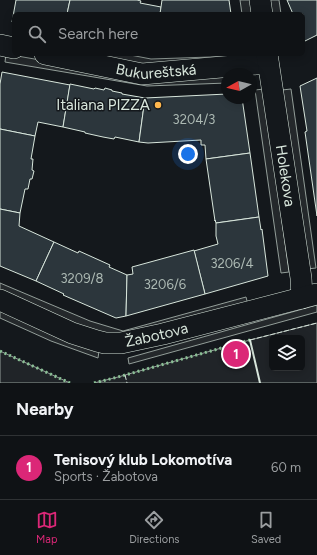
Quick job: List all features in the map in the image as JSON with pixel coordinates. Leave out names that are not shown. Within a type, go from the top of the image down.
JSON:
[{"type":"street","points":[[260,0],[262,12]]},
{"type":"street","points":[[0,45],[12,48]]},
{"type":"street","name":"Bukureštská","points":[[55,56],[142,74],[268,58]]},
{"type":"street","name":"Holekova","points":[[268,58],[301,278],[310,296]]},
{"type":"street","name":"Žabotova","points":[[0,300],[72,332],[97,341],[105,343],[121,343],[163,334],[310,296]]},
{"type":"shaded area","points":[[240,0],[250,0],[252,12],[242,12]]},
{"type":"shaded area","points":[[268,0],[279,0],[281,12],[270,12]]},
{"type":"shaded area","points":[[6,54],[148,79],[221,75],[221,83],[147,86],[5,62]]},
{"type":"shaded area","points":[[98,56],[135,56],[151,59],[240,56],[150,66]]},
{"type":"shaded area","points":[[264,89],[289,272],[281,273],[257,104],[257,90]]},
{"type":"shaded area","points":[[291,89],[316,268],[307,269],[282,90]]},
{"type":"shaded area","points":[[0,283],[90,321],[123,331],[246,297],[248,305],[122,337],[87,329],[0,290]]},
{"type":"shaded area","points":[[317,305],[317,312],[129,364],[128,358]]},
{"type":"shaded area","points":[[0,311],[99,351],[98,358],[51,341],[0,318]]},
{"type":"shaded area","points":[[317,323],[317,383],[94,383],[269,335],[269,371],[305,371],[305,335],[270,335]]},
{"type":"shaded area","points":[[0,351],[70,383],[0,383]]},
{"type":"building","points":[[16,0],[70,0],[67,12],[14,12]]},
{"type":"building","points":[[70,0],[137,0],[141,1],[140,3],[161,7],[160,12],[67,12]]},
{"type":"building","points":[[162,0],[229,0],[231,12],[160,12]]},
{"type":"building","points":[[287,0],[317,0],[317,35],[305,41],[305,12],[292,12]]},
{"type":"building","points":[[2,72],[70,85],[63,127],[38,122],[35,136],[0,129],[0,84]]},
{"type":"building","points":[[317,78],[317,216],[300,86]]},
{"type":"building","points":[[70,84],[94,89],[104,90],[105,88],[122,94],[145,98],[139,142],[115,137],[114,139],[103,137],[63,127]]},
{"type":"building","points":[[221,94],[221,104],[243,104],[250,153],[206,159],[205,145],[201,145],[201,140],[148,143],[139,142],[145,98]]},
{"type":"building","points":[[0,129],[35,136],[31,159],[33,159],[32,170],[34,171],[32,179],[30,179],[28,189],[25,189],[20,213],[0,209]]},
{"type":"building","points":[[250,153],[259,217],[216,223],[206,159]]},
{"type":"building","points":[[0,209],[20,213],[19,226],[54,242],[36,281],[0,266]]},
{"type":"building","points":[[259,217],[268,276],[205,294],[194,251],[218,244],[216,236],[216,223]]},
{"type":"building","points":[[54,242],[110,265],[109,267],[127,275],[126,316],[116,318],[63,295],[64,294],[36,281]]},
{"type":"building","points":[[194,250],[205,294],[126,316],[127,275],[133,274],[132,267]]},
{"type":"hedge","points":[[94,383],[250,340]]},
{"type":"hedge","points":[[0,351],[70,383]]},
{"type":"fence","points":[[250,340],[317,323]]},
{"type":"fence","points":[[125,375],[127,383]]},
{"type":"wall","points":[[250,340],[260,383]]},
{"type":"place","name":"Italiana PIZZA","points":[[158,105]]},
{"type":"place","name":"Tenisový klub Lokomotíva","points":[[236,354]]}]
